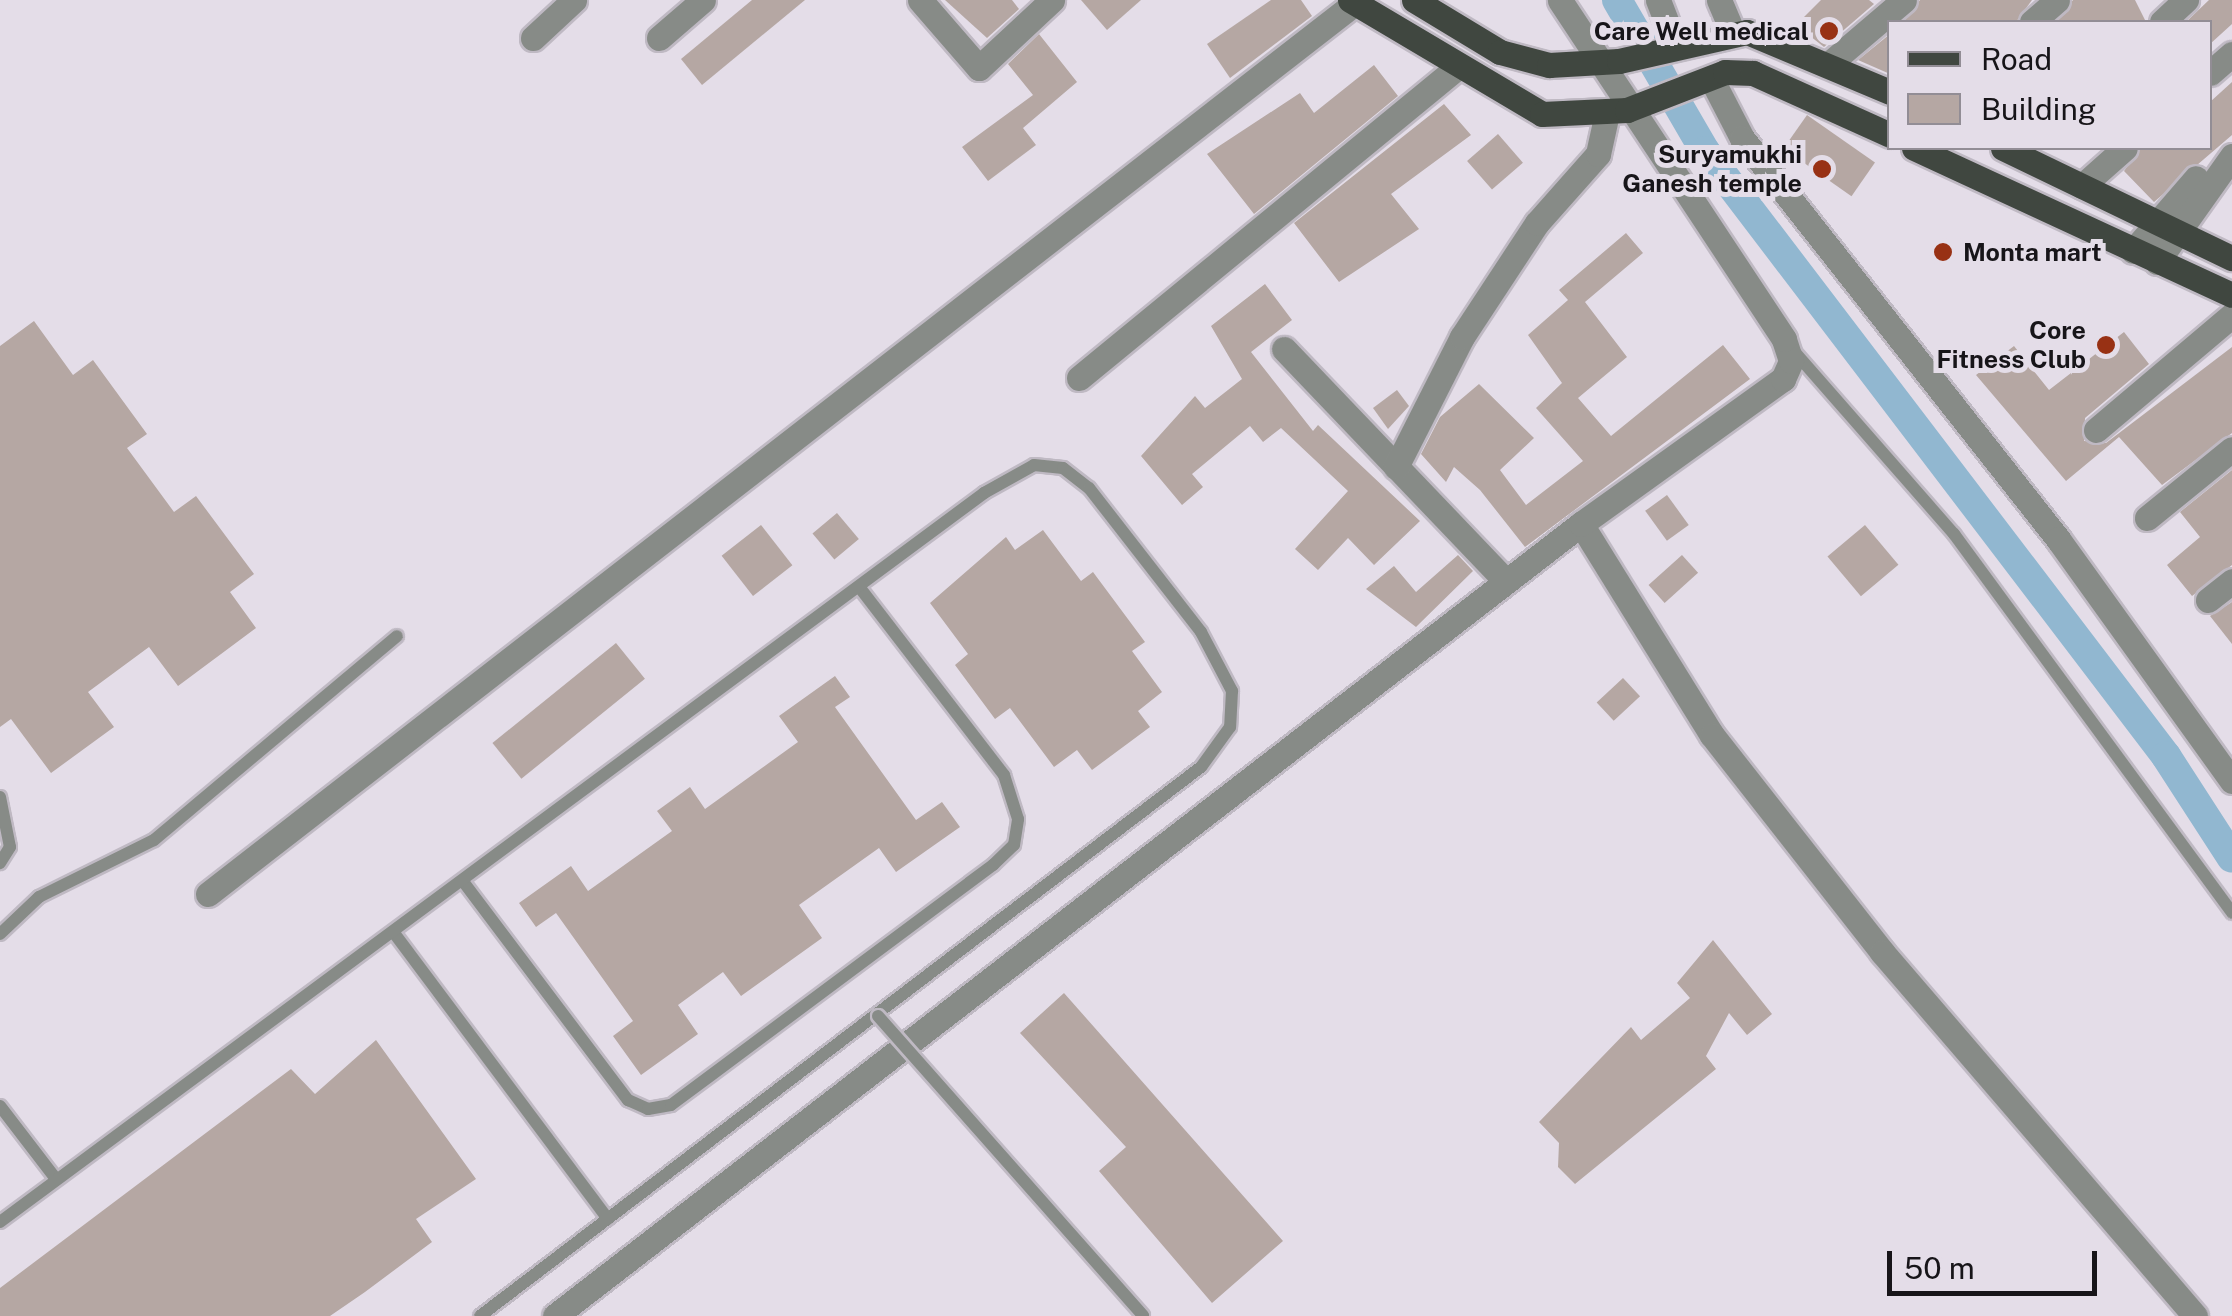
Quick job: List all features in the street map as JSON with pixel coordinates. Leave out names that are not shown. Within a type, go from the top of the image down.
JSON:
[{"type":"main road","points":[[1414,0],[1500,52],[1548,66],[1606,61],[1733,33],[1830,63],[1887,91]]},
{"type":"main road","points":[[1355,1],[1457,68],[1542,114],[1626,110],[1700,82],[1753,73],[1887,134]]},
{"type":"main road","points":[[1918,150],[2232,295]]},
{"type":"main road","points":[[2016,150],[2232,258]]},
{"type":"street","points":[[533,38],[574,0]]},
{"type":"street","points":[[659,38],[703,0]]},
{"type":"street","points":[[920,0],[979,68],[1052,0]]},
{"type":"street","points":[[555,1316],[1506,581],[1772,390],[1791,360],[1784,339],[1626,110],[1606,61],[1560,0]]},
{"type":"street","points":[[1658,0],[1675,44]]},
{"type":"street","points":[[1720,0],[1733,33]]},
{"type":"street","points":[[1830,63],[1904,0]]},
{"type":"street","points":[[2034,20],[2057,0]]},
{"type":"street","points":[[2164,20],[2186,0]]},
{"type":"street","points":[[208,894],[775,445],[1355,1]]},
{"type":"street","points":[[2212,72],[2232,54]]},
{"type":"street","points":[[1079,378],[1457,68]]},
{"type":"street","points":[[1700,82],[2058,540],[2232,782]]},
{"type":"street","points":[[1396,467],[1462,337],[1537,223],[1598,154],[1626,110]]},
{"type":"street","points":[[2082,186],[2123,150]]},
{"type":"street","points":[[2145,256],[2214,162],[2228,160]]},
{"type":"street","points":[[2096,430],[2232,314]]},
{"type":"street","points":[[1284,349],[1506,581]]},
{"type":"street","points":[[2147,518],[2232,449]]},
{"type":"street","points":[[1581,524],[1712,735],[1882,952],[2195,1316]]},
{"type":"street","points":[[2208,600],[2232,581]]},
{"type":"lane","points":[[1784,339],[1954,534],[2232,913]]},
{"type":"lane","points":[[0,1222],[465,884],[1011,474],[1063,468],[1089,488],[1201,632],[1232,691],[1230,728],[1200,767],[480,1316]]},
{"type":"lane","points":[[465,884],[628,1100],[648,1108],[670,1105],[977,876],[1014,844],[1018,819],[1004,775],[860,588]]},
{"type":"lane","points":[[0,934],[38,897],[154,840],[397,636]]},
{"type":"lane","points":[[0,797],[10,846],[0,864]]},
{"type":"lane","points":[[394,933],[608,1219]]},
{"type":"lane","points":[[878,1016],[1142,1316]]},
{"type":"lane","points":[[0,1106],[56,1180]]},
{"type":"building","points":[[752,0],[805,0],[702,85],[681,59]]},
{"type":"building","points":[[945,0],[1012,0],[1019,9],[987,38]]},
{"type":"building","points":[[1081,0],[1141,0],[1107,30]]},
{"type":"building","points":[[1271,0],[1301,0],[1312,16],[1230,78],[1207,44]]},
{"type":"building","points":[[1821,0],[1869,0],[1874,4],[1824,47],[1796,25]]},
{"type":"building","points":[[1920,0],[2032,0],[2017,20],[1905,20]]},
{"type":"building","points":[[2073,0],[2135,0],[2145,20],[2058,20]]},
{"type":"building","points":[[2209,0],[2232,0],[2232,24],[2212,42],[2212,20],[2188,20]]},
{"type":"building","points":[[1039,34],[1077,82],[1023,128],[1036,145],[988,181],[962,147],[1033,95],[1008,64]]},
{"type":"building","points":[[1887,36],[1887,73],[1858,60]]},
{"type":"building","points":[[1374,65],[1398,96],[1254,214],[1207,154],[1300,93],[1314,113]]},
{"type":"building","points":[[2232,82],[2232,135],[2154,202],[2124,171],[2140,150],[2212,150],[2212,100]]},
{"type":"building","points":[[1444,104],[1471,135],[1391,194],[1419,229],[1339,282],[1294,223]]},
{"type":"building","name":"Suryamukhi Ganesh temple","points":[[1807,115],[1875,163],[1851,196],[1783,149]]},
{"type":"building","points":[[1498,134],[1523,163],[1492,190],[1467,161]]},
{"type":"building","points":[[1626,233],[1643,253],[1585,302],[1627,357],[1578,398],[1611,436],[1723,345],[1750,379],[1525,547],[1480,490],[1454,467],[1446,482],[1421,454],[1440,417],[1479,384],[1534,438],[1500,470],[1526,505],[1583,461],[1536,408],[1562,383],[1528,335],[1568,300],[1559,290]]},
{"type":"building","points":[[1265,284],[1292,320],[1251,352],[1313,431],[1318,425],[1420,521],[1374,565],[1348,538],[1318,570],[1295,549],[1348,491],[1281,428],[1263,442],[1250,426],[1192,474],[1203,487],[1182,505],[1141,456],[1195,396],[1205,408],[1242,379],[1211,326]]},
{"type":"building","points":[[34,321],[73,375],[93,360],[147,434],[127,448],[174,512],[196,496],[254,574],[230,592],[256,628],[178,686],[149,647],[88,692],[114,727],[51,773],[11,719],[0,727],[0,346]]},
{"type":"building","points":[[2124,332],[2149,364],[2085,418],[2084,441],[2106,443],[2232,347],[2232,433],[2162,485],[2119,437],[2066,481],[1976,375],[2014,346],[2049,390]]},
{"type":"building","points":[[1397,390],[1409,406],[1388,429],[1373,408]]},
{"type":"building","points":[[2232,470],[2232,565],[2192,596],[2167,565],[2200,537],[2180,512]]},
{"type":"building","points":[[1667,495],[1689,525],[1667,541],[1645,511]]},
{"type":"building","points":[[837,513],[859,539],[834,560],[812,534]]},
{"type":"building","points":[[761,525],[792,565],[753,596],[722,556]]},
{"type":"building","points":[[1865,525],[1898,565],[1861,596],[1827,556]]},
{"type":"building","points":[[1043,530],[1081,581],[1093,572],[1145,642],[1132,651],[1162,692],[1138,711],[1150,727],[1092,770],[1077,750],[1054,767],[1010,708],[995,719],[955,665],[968,654],[930,603],[1006,537],[1015,550]]},
{"type":"building","points":[[1458,555],[1473,571],[1416,627],[1366,589],[1394,566],[1416,592]]},
{"type":"building","points":[[1682,555],[1698,573],[1665,603],[1649,585]]},
{"type":"building","points":[[2232,602],[2232,644],[2210,616]]},
{"type":"building","points":[[616,643],[645,679],[521,779],[492,743]]},
{"type":"building","points":[[835,676],[850,697],[835,707],[916,820],[942,802],[960,827],[896,872],[879,848],[799,905],[822,938],[741,996],[723,972],[678,1005],[698,1034],[641,1075],[613,1036],[633,1021],[556,913],[536,927],[519,903],[571,866],[588,891],[672,831],[657,811],[690,787],[705,809],[798,742],[779,716]]},
{"type":"building","points":[[1623,678],[1640,696],[1614,721],[1597,703]]},
{"type":"building","points":[[1713,940],[1772,1014],[1747,1035],[1729,1013],[1706,1056],[1716,1069],[1575,1184],[1558,1167],[1559,1143],[1539,1122],[1631,1027],[1641,1040],[1690,998],[1677,983]]},
{"type":"building","points":[[1064,993],[1283,1241],[1212,1303],[1099,1171],[1126,1147],[1020,1033]]},
{"type":"building","points":[[376,1040],[476,1179],[416,1219],[432,1242],[365,1292],[330,1316],[0,1316],[0,1288],[291,1069],[315,1094]]},
{"type":"waterway","points":[[1617,0],[1705,151],[2166,756],[2232,858]]},
{"type":"place","name":"Care Well medical","points":[[1829,31]]},
{"type":"place","name":"Suryamukhi Ganesh temple","points":[[1822,169]]},
{"type":"place","name":"Monta mart","points":[[1943,252]]},
{"type":"place","name":"Core Fitness Club","points":[[2106,345]]}]
